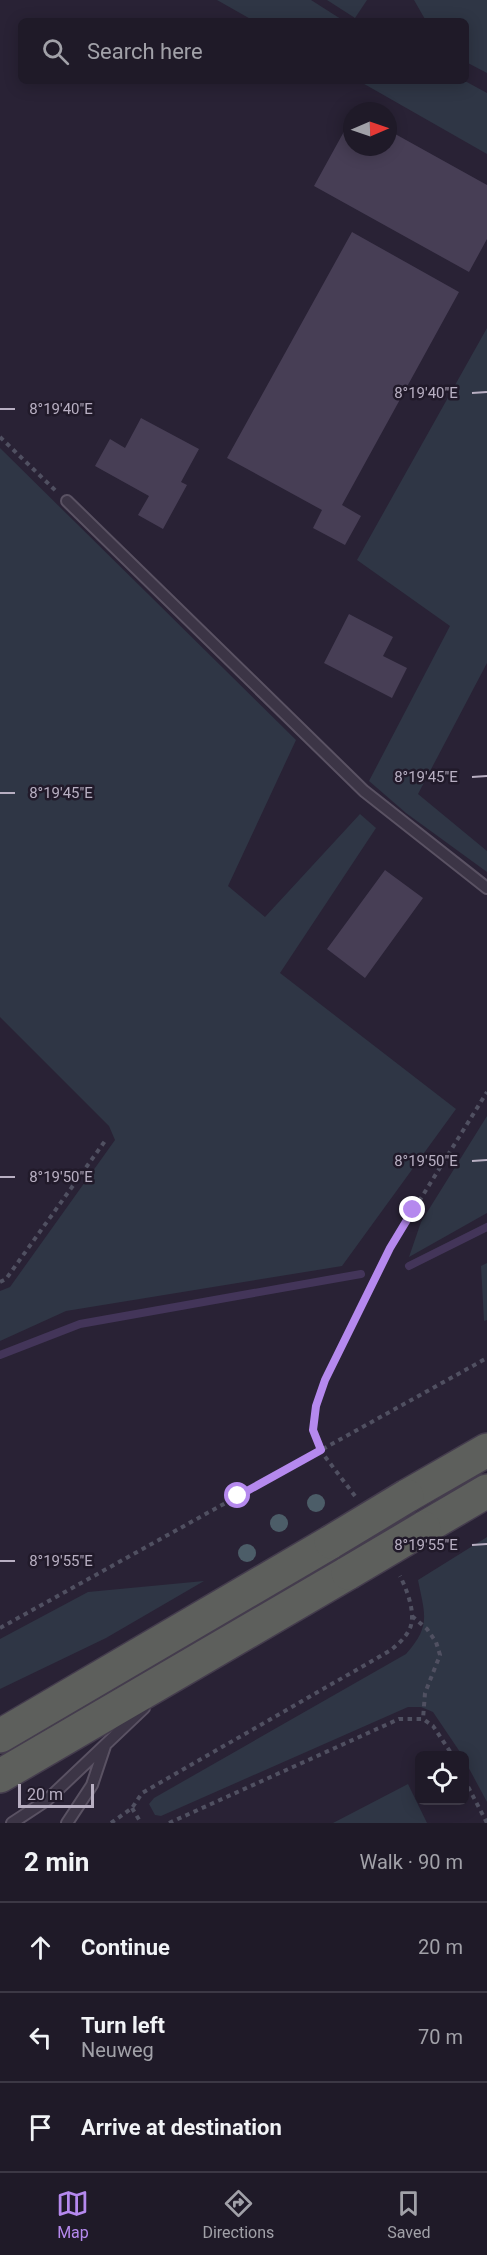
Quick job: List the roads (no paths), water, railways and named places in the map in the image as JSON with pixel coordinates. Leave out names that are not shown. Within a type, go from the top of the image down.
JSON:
[{"type":"highway","points":[[0,1736],[487,1450]]},
{"type":"highway","points":[[0,1776],[487,1491]]},
{"type":"lane","points":[[67,501],[364,791],[487,888]]},
{"type":"lane","points":[[12,1823],[47,1800],[188,1666]]},
{"type":"lane","points":[[67,1823],[92,1785],[106,1744]]},
{"type":"waterway","points":[[409,1266],[487,1227]]},
{"type":"waterway","points":[[0,1355],[80,1324],[361,1274]]}]
